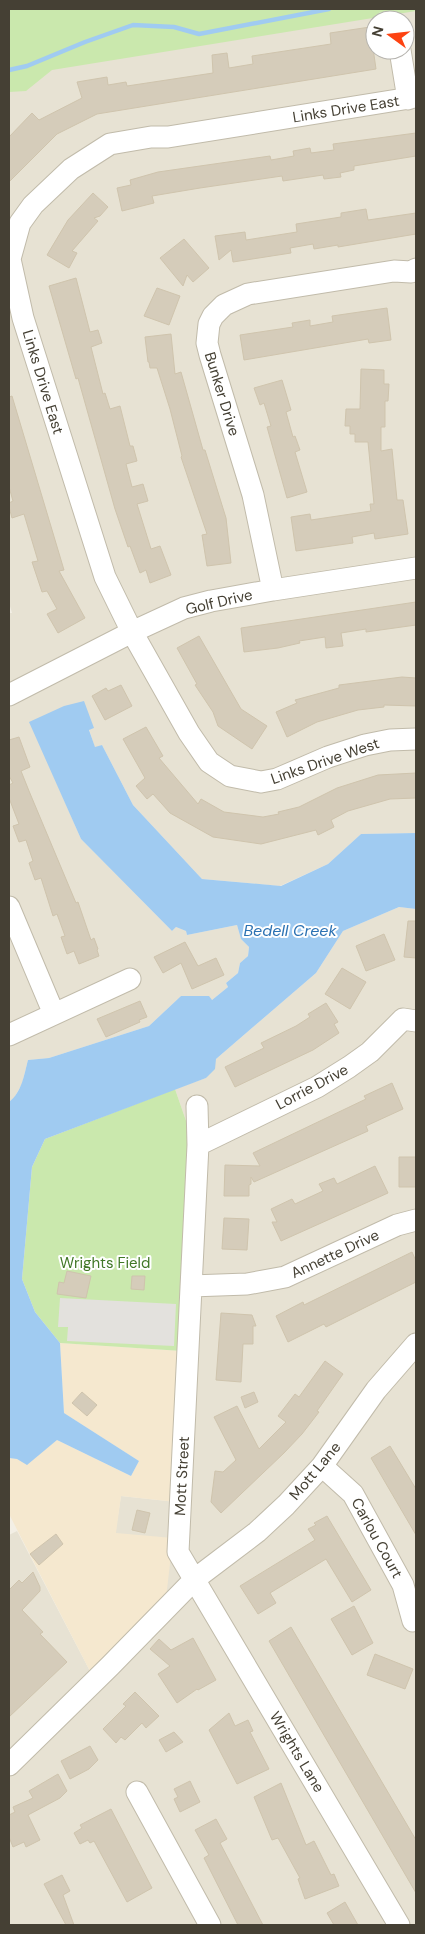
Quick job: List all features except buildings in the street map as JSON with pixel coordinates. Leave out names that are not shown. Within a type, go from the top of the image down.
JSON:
[{"type":"street","points":[[402,60],[412,98]]},
{"type":"street","name":"Links Drive East","points":[[132,632],[105,578],[16,320],[10,259],[20,223],[33,205],[71,169],[110,144],[168,137],[412,98]]},
{"type":"street","name":"Bunker Drive","points":[[272,590],[253,494],[207,343],[209,324],[213,316],[224,305],[248,294],[394,271],[411,272],[416,269]]},
{"type":"street","name":"Golf Drive","points":[[9,695],[132,632],[184,608],[272,590],[416,568]]},
{"type":"street","name":"Links Drive West","points":[[132,632],[189,733],[209,762],[230,776],[261,782],[277,779],[328,757],[365,745],[390,740],[416,738]]},
{"type":"street","points":[[9,907],[54,1014]]},
{"type":"street","points":[[9,1035],[130,979]]},
{"type":"street","name":"Lorrie Drive","points":[[198,1145],[349,1068],[370,1052],[403,1019],[416,1021]]},
{"type":"street","name":"Mott Street","points":[[195,1579],[178,1552],[198,1145],[197,1106]]},
{"type":"street","name":"Annette Drive","points":[[191,1286],[247,1284],[285,1277],[398,1225],[416,1220]]},
{"type":"street","name":"Mott Lane","points":[[195,1579],[257,1532],[286,1505],[322,1466],[376,1390],[416,1344]]},
{"type":"street","name":"Carlou Court","points":[[322,1466],[353,1494],[403,1585],[413,1621]]},
{"type":"street","points":[[10,1760],[110,1666],[195,1579]]},
{"type":"street","name":"Wrights Lane","points":[[195,1579],[399,1925]]},
{"type":"street","points":[[137,1792],[210,1925]]},
{"type":"shaded area","points":[[416,9],[416,833],[361,834],[328,864],[280,886],[202,879],[133,805],[102,745],[95,748],[89,729],[94,728],[30,722],[81,839],[172,931],[176,927],[186,931],[187,935],[237,925],[241,939],[249,947],[248,956],[240,963],[238,973],[226,983],[228,987],[212,1000],[181,996],[149,1026],[49,1058],[28,1060],[22,1084],[14,1098],[9,1102],[9,613],[12,613],[9,603],[9,61],[365,16],[365,60],[415,60],[415,10],[408,10]]},
{"type":"shaded area","points":[[399,907],[416,909],[416,1925],[9,1925],[9,1535],[17,1531],[93,1677],[121,1496],[176,1502],[192,1138],[175,1089],[206,1078],[216,1059],[316,973],[343,931]]},
{"type":"shaded area","points":[[60,1298],[176,1304],[174,1346],[67,1341],[68,1327],[58,1327]]},
{"type":"shaded area","points":[[60,1343],[182,1351],[176,1502],[121,1496],[116,1533],[173,1538],[166,1598],[93,1677],[9,1514],[9,1458],[17,1459],[27,1464],[57,1440],[131,1476],[139,1461],[64,1413]]},
{"type":"green space","points":[[9,9],[416,9],[415,11],[365,10],[365,19],[52,70],[26,91],[9,92]]},
{"type":"green space","name":"Wrights Field","points":[[175,1089],[192,1138],[182,1351],[60,1343],[35,1312],[22,1279],[32,1167],[45,1139]]},
{"type":"water","name":"Bedell Creek","points":[[84,701],[94,728],[89,730],[95,747],[102,745],[133,805],[202,879],[281,886],[328,864],[361,834],[416,833],[416,909],[399,907],[343,931],[316,973],[216,1059],[215,1069],[206,1078],[45,1139],[32,1167],[22,1279],[35,1312],[60,1343],[64,1413],[139,1461],[131,1476],[57,1440],[27,1465],[17,1459],[9,1458],[9,1102],[20,1088],[28,1060],[49,1058],[149,1026],[181,996],[209,996],[212,1000],[228,987],[226,983],[238,973],[240,963],[248,956],[249,947],[241,939],[237,925],[187,935],[186,931],[176,927],[172,931],[81,839],[29,722],[64,706]]},
{"type":"waterway","points":[[9,70],[27,66],[133,25],[174,27],[199,34],[329,9]]}]
